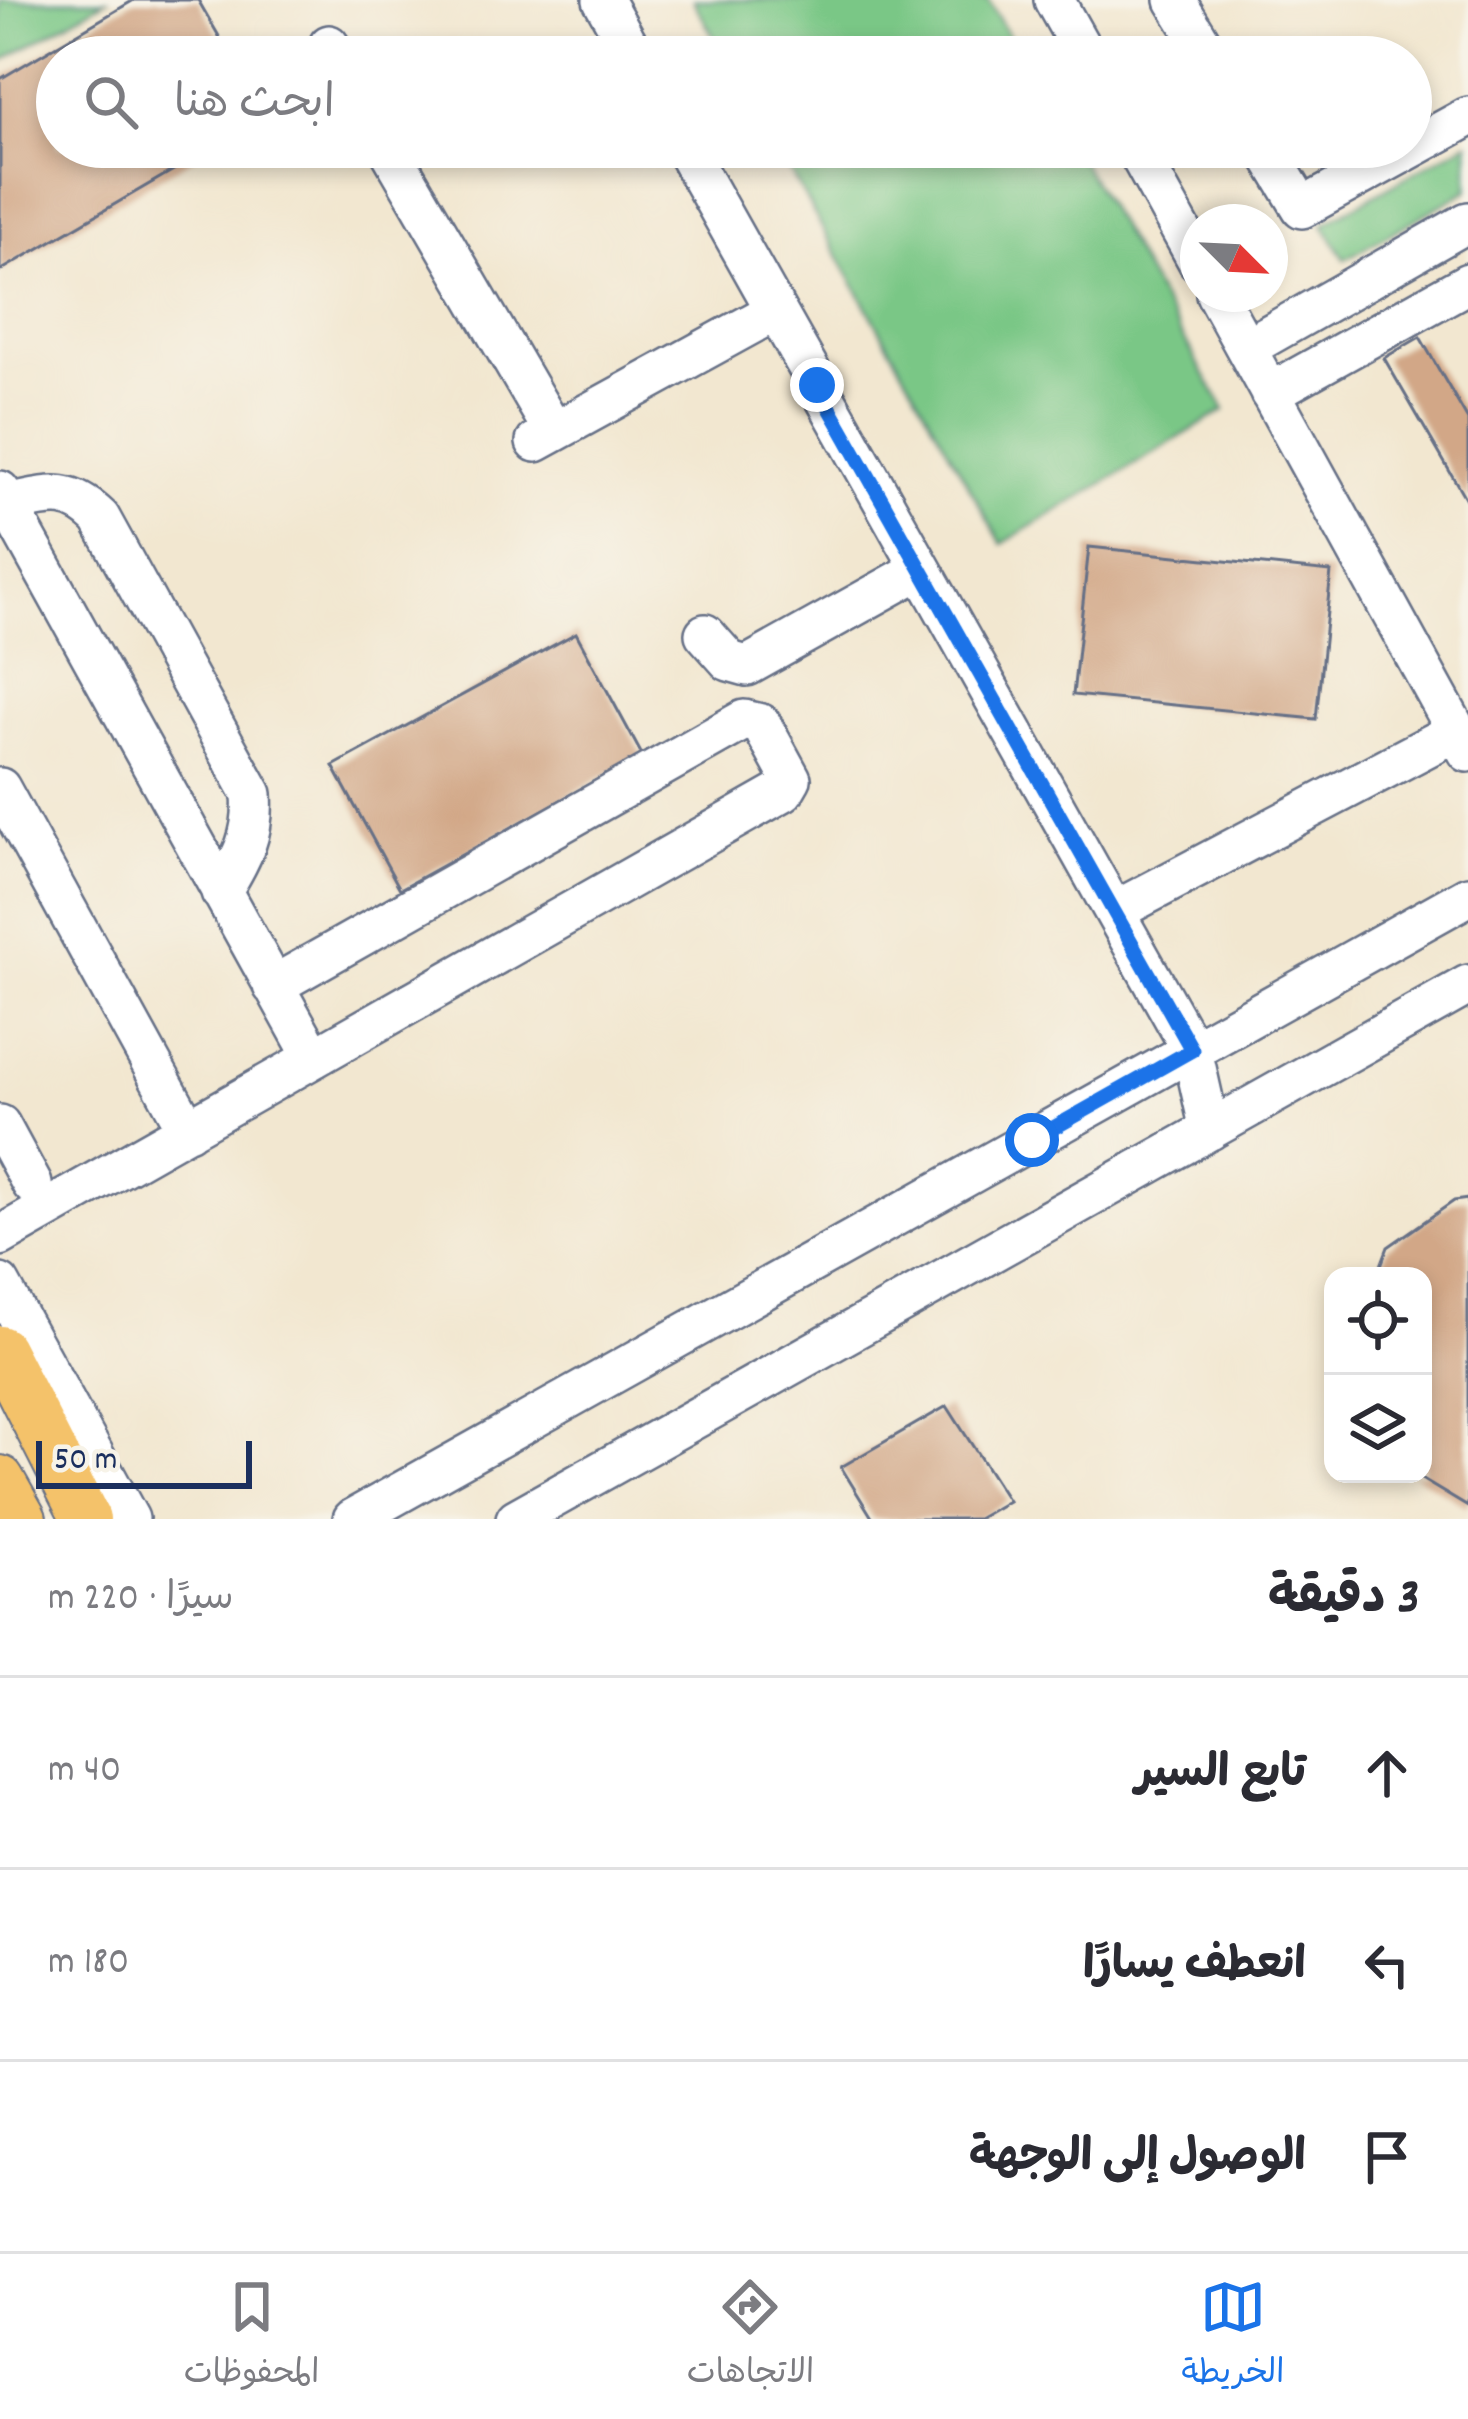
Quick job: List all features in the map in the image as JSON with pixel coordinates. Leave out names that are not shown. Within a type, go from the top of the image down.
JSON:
[{"type":"main road","points":[[0,1350],[86,1519]]},
{"type":"main road","points":[[0,1480],[22,1519]]},
{"type":"street","points":[[603,0],[623,36]]},
{"type":"street","points":[[1054,0],[1074,36]]},
{"type":"street","points":[[1175,0],[1197,36]]},
{"type":"street","points":[[1432,137],[1468,117]]},
{"type":"street","points":[[399,168],[545,437],[775,311]]},
{"type":"street","points":[[696,168],[1192,1050],[1210,1130]]},
{"type":"street","points":[[1147,168],[1180,228]]},
{"type":"street","points":[[1278,168],[1302,208],[1375,168]]},
{"type":"street","points":[[1246,348],[1468,222]]},
{"type":"street","points":[[1270,393],[1468,283]]},
{"type":"street","points":[[1115,911],[1462,741],[1226,312]]},
{"type":"street","points":[[221,892],[248,848],[254,821],[252,794],[122,557],[100,518],[82,500],[56,494],[4,497],[221,892],[314,1058]]},
{"type":"street","points":[[705,634],[729,661],[747,666],[921,569]]},
{"type":"street","points":[[0,1236],[784,791],[791,779],[761,724],[744,720],[273,986]]},
{"type":"street","points":[[0,788],[188,1130]]},
{"type":"street","points":[[353,1519],[1468,896]]},
{"type":"street","points":[[516,1519],[1468,986]]},
{"type":"street","points":[[0,1125],[32,1184]]},
{"type":"street","points":[[0,1284],[129,1519]]},
{"type":"green space","points":[[0,0],[106,0],[44,36],[36,36],[36,41],[0,62]]},
{"type":"green space","points":[[693,0],[988,0],[1009,36],[713,36]]},
{"type":"green space","points":[[1468,142],[1468,190],[1345,259],[1323,224],[1422,168],[1432,168],[1432,162]]},
{"type":"green space","points":[[788,168],[1085,168],[1225,410],[1002,544]]},
{"type":"building","points":[[134,0],[198,0],[219,36],[73,36]]},
{"type":"building","points":[[36,58],[36,168],[177,168],[0,271],[0,79]]},
{"type":"building","points":[[1420,337],[1468,420],[1468,503],[1384,358]]},
{"type":"building","points":[[1089,547],[1331,572],[1316,719],[1073,695]]},
{"type":"building","points":[[576,633],[642,755],[400,889],[333,766]]},
{"type":"building","points":[[1468,1199],[1468,1507],[1428,1483],[1432,1483],[1432,1267],[1380,1267],[1388,1247],[1454,1201]]},
{"type":"building","points":[[947,1406],[1008,1501],[977,1519],[873,1519],[841,1467]]},
{"type":"route","points":[[817,385],[1192,1050],[1032,1140]]}]
